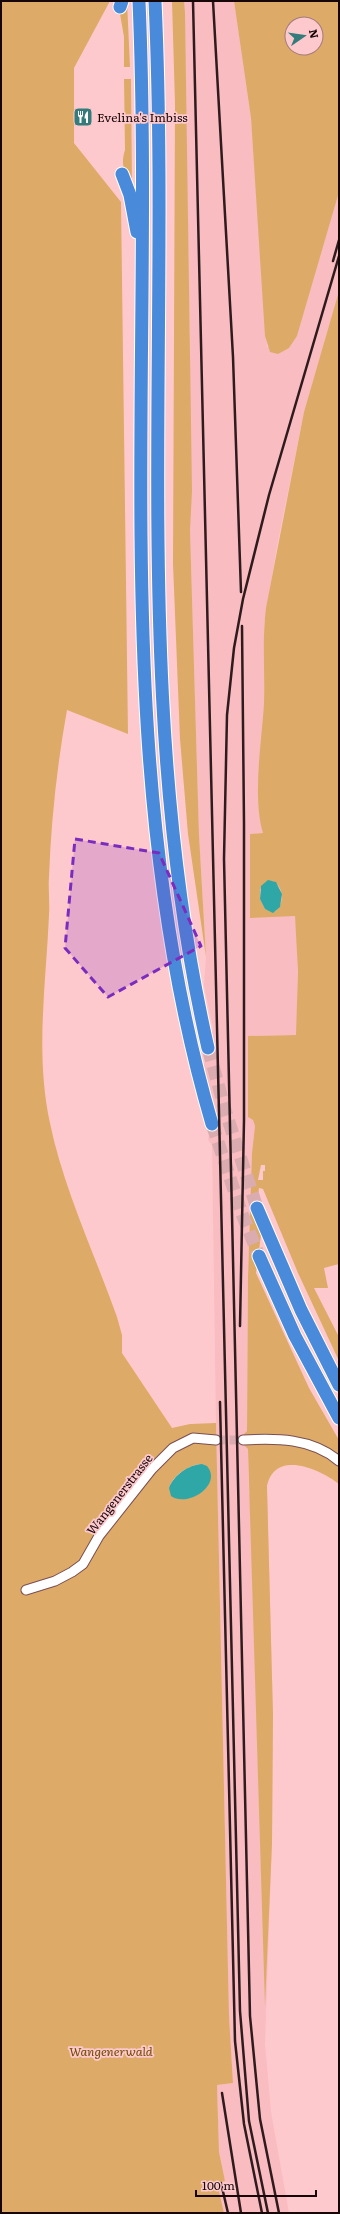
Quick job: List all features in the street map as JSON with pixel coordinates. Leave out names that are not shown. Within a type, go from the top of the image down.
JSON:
[{"type":"highway","points":[[139,1],[142,101],[141,574],[144,685],[150,781],[162,888],[173,960],[188,1035],[212,1124]]},
{"type":"highway","points":[[155,1],[158,152],[156,524],[161,695],[168,793],[177,878],[189,956],[208,1048]]},
{"type":"highway","points":[[122,174],[132,203],[142,258]]},
{"type":"highway","points":[[257,1208],[298,1304],[339,1385]]},
{"type":"highway","points":[[259,1256],[295,1336],[339,1418]]},
{"type":"street","name":"Wangenerstrasse","points":[[26,1590],[55,1581],[83,1564],[99,1536],[152,1469],[173,1448],[193,1438],[216,1440]]},
{"type":"street","points":[[243,1440],[291,1440],[312,1446],[339,1461]]},
{"type":"highlighted area","points":[[75,839],[159,853],[201,946],[108,997],[65,948]]},
{"type":"shaded area","points":[[184,1],[234,1],[251,118],[267,347],[289,348],[297,336],[339,192],[339,291],[304,412],[278,541],[264,624],[264,702],[258,801],[263,833],[250,834],[250,917],[295,915],[298,946],[297,1035],[248,1036],[248,1117],[253,1120],[255,1126],[252,1153],[248,1277],[247,1431],[243,1436],[243,1444],[248,1449],[249,1493],[267,1492],[273,1715],[272,1843],[265,2044],[271,2112],[289,2213],[224,2213],[217,2183],[225,2181],[219,2152],[217,2085],[233,2083],[229,2016],[216,1423],[212,1145],[208,1140],[215,1110],[203,1068],[213,1028],[204,985],[206,957],[199,835],[190,530],[190,360]]},
{"type":"green space","name":"Wangenerwald","points":[[1,1],[110,1],[74,68],[74,143],[121,202],[128,734],[67,710],[57,773],[51,835],[49,910],[42,1045],[43,1071],[50,1123],[63,1172],[117,1317],[122,1335],[122,1353],[172,1428],[190,1424],[216,1423],[229,2016],[233,2083],[217,2085],[219,2152],[225,2181],[217,2183],[224,2213],[1,2213]],"holes":[[[199,1464],[205,1465],[210,1473],[209,1483],[203,1491],[199,1494],[184,1499],[169,1488],[177,1475],[185,1469]]]},
{"type":"green space","points":[[127,1],[130,67],[124,67],[124,37],[120,14]]},
{"type":"green space","points":[[172,1],[184,1],[185,13],[192,491],[190,530],[199,835],[206,957],[188,834],[180,739],[173,564],[175,104]]},
{"type":"green space","points":[[234,1],[339,1],[339,192],[297,336],[289,348],[278,354],[270,352],[265,336],[251,118]]},
{"type":"green space","points":[[124,79],[131,79],[132,188],[125,174],[123,165],[125,150]]},
{"type":"green space","points":[[339,291],[339,1264],[324,1268],[328,1288],[314,1288],[339,1337],[339,1361],[298,1273],[263,1189],[259,1188],[255,1221],[261,1235],[256,1273],[309,1388],[339,1440],[339,1453],[334,1457],[339,1461],[339,1484],[331,1478],[310,1468],[288,1465],[279,1468],[272,1475],[267,1486],[273,1715],[272,1843],[265,2006],[248,1449],[243,1444],[243,1435],[247,1431],[248,1277],[252,1153],[255,1126],[253,1120],[248,1117],[248,1036],[296,1035],[298,971],[295,916],[250,918],[250,834],[263,833],[258,803],[258,786],[264,702],[264,643],[266,608],[304,412]],"holes":[[[273,881],[279,887],[282,896],[280,905],[274,912],[265,909],[260,899],[260,889]],[[261,1165],[265,1165],[265,1171],[263,1171],[263,1180],[258,1180]]]},
{"type":"water","points":[[268,880],[276,882],[282,894],[280,907],[273,913],[265,909],[260,899],[261,886]]},
{"type":"water","points":[[202,1464],[207,1466],[211,1473],[207,1487],[194,1497],[186,1499],[178,1499],[171,1496],[169,1488],[174,1479],[192,1466]]},
{"type":"tunnel","points":[[208,1048],[226,1113],[257,1208]]},
{"type":"tunnel","points":[[212,1124],[242,1214],[259,1256]]},
{"type":"tunnel","points":[[216,1440],[243,1440]]},
{"type":"railway","points":[[193,1],[240,2011],[249,2121],[268,2213]]},
{"type":"railway","points":[[213,1],[233,357],[241,592]]},
{"type":"railway","points":[[333,261],[339,240]]},
{"type":"railway","points":[[279,2213],[260,2119],[250,2016],[224,859],[227,715],[234,648],[243,599],[269,495],[339,256]]},
{"type":"railway","points":[[240,1326],[244,1120],[244,823],[242,626]]},
{"type":"railway","points":[[220,1402],[235,2041],[244,2124],[262,2213]]},
{"type":"railway","points":[[222,2093],[241,2213]]},
{"type":"railway","points":[[221,2183],[228,2213]]},
{"type":"place","name":"Evelina's Imbiss","points":[[83,117]]}]
